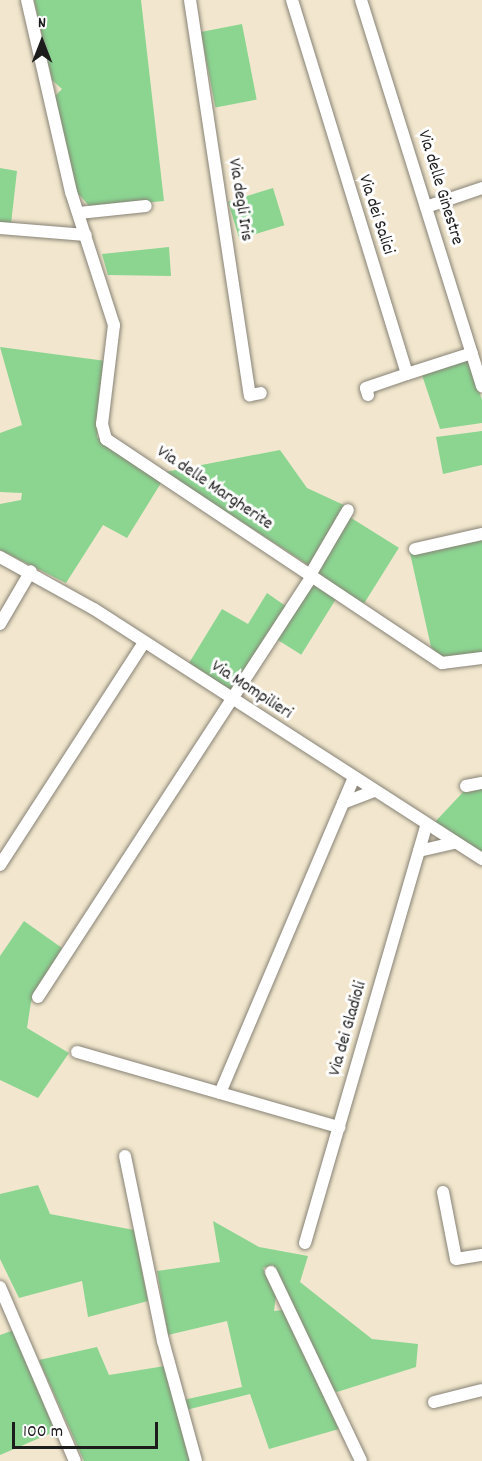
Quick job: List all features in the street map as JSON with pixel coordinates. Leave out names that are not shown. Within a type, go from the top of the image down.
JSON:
[{"type":"street","name":"Via delle Margherite","points":[[27,0],[79,213],[114,325],[102,424],[106,439],[442,663],[482,658]]},
{"type":"street","name":"Via degli Iris","points":[[190,0],[250,395],[261,393]]},
{"type":"street","name":"Via dei Salici","points":[[292,0],[407,374]]},
{"type":"street","name":"Via delle Ginestre","points":[[361,0],[482,387]]},
{"type":"street","points":[[426,207],[482,188]]},
{"type":"street","points":[[79,213],[146,206]]},
{"type":"street","points":[[0,228],[86,236]]},
{"type":"street","points":[[368,395],[366,388],[472,353]]},
{"type":"street","points":[[38,997],[311,575],[348,510]]},
{"type":"street","points":[[415,549],[482,534]]},
{"type":"street","name":"Via Mompilieri","points":[[0,557],[31,571],[482,859]]},
{"type":"street","points":[[0,624],[31,571]]},
{"type":"street","points":[[0,865],[143,644]]},
{"type":"street","points":[[220,1093],[354,778]]},
{"type":"street","points":[[466,786],[482,783]]},
{"type":"street","points":[[344,803],[374,791]]},
{"type":"street","name":"Via dei Gladioli","points":[[305,1243],[427,824]]},
{"type":"street","points":[[419,851],[455,843]]},
{"type":"street","points":[[77,1052],[339,1127]]},
{"type":"street","points":[[125,1156],[163,1341],[196,1461]]},
{"type":"street","points":[[443,1192],[456,1259],[482,1255]]},
{"type":"street","points":[[271,1272],[361,1461]]},
{"type":"street","points":[[0,1287],[75,1461]]},
{"type":"street","points":[[434,1402],[482,1390]]},
{"type":"green space","points":[[34,0],[141,0],[164,201],[91,208],[75,190],[55,96],[62,89],[52,80]]},
{"type":"green space","points":[[242,24],[257,100],[215,108],[201,32]]},
{"type":"green space","points":[[0,168],[17,171],[11,224],[0,222]]},
{"type":"green space","points":[[273,188],[284,225],[239,239],[228,202]]},
{"type":"green space","points":[[169,247],[171,276],[108,275],[102,254]]},
{"type":"green space","points":[[0,347],[106,361],[97,437],[161,483],[127,538],[103,525],[66,583],[0,550],[0,504],[21,500],[22,493],[0,492],[0,433],[22,425]]},
{"type":"green space","points":[[469,358],[482,400],[482,423],[440,429],[422,375]]},
{"type":"green space","points":[[482,431],[482,465],[443,474],[436,437]]},
{"type":"green space","points":[[280,450],[307,488],[346,506],[310,566],[165,472]]},
{"type":"green space","points":[[348,516],[399,548],[364,604],[313,572]]},
{"type":"green space","points":[[482,537],[482,654],[439,657],[431,647],[410,553]]},
{"type":"green space","points":[[313,583],[337,598],[301,655],[277,640]]},
{"type":"green space","points":[[267,593],[287,607],[231,691],[189,663],[222,609],[248,624]]},
{"type":"green space","points":[[482,786],[482,853],[434,823],[465,790]]},
{"type":"green space","points":[[24,921],[62,948],[31,1002],[27,1028],[69,1053],[38,1098],[0,1080],[0,956]]},
{"type":"green space","points":[[38,1185],[50,1214],[134,1230],[148,1301],[88,1317],[82,1281],[19,1298],[0,1259],[0,1194]]},
{"type":"green space","points":[[213,1221],[259,1247],[308,1256],[300,1282],[372,1339],[418,1344],[416,1367],[337,1392],[330,1388],[273,1265],[263,1268],[276,1296],[274,1311],[284,1310],[339,1429],[269,1449],[250,1394],[186,1410],[183,1400],[242,1387],[227,1321],[168,1335],[157,1271],[220,1262]]},
{"type":"green space","points":[[14,1330],[56,1431],[0,1455],[0,1335]]},
{"type":"green space","points":[[97,1347],[109,1375],[165,1366],[190,1461],[84,1461],[39,1360]]}]
